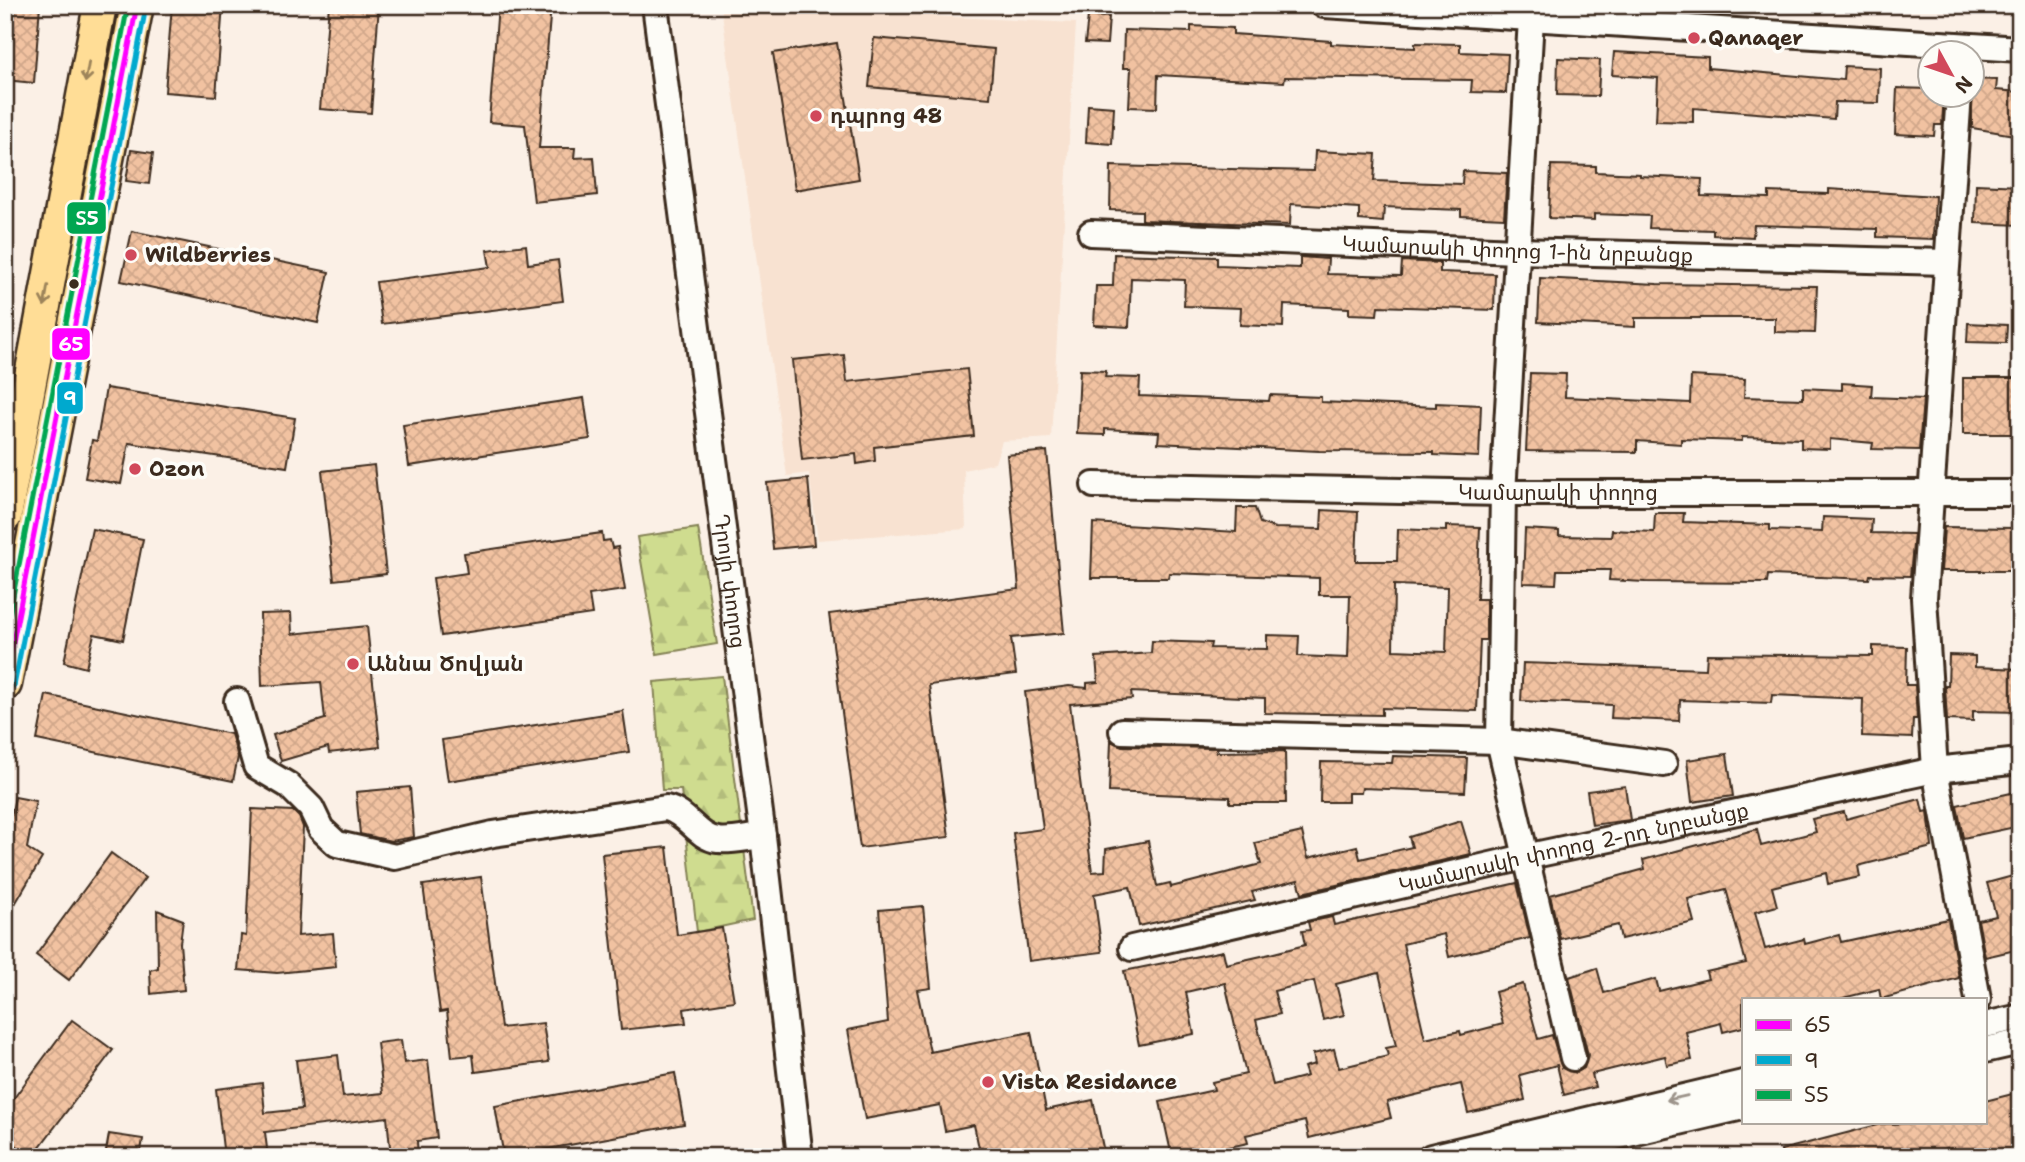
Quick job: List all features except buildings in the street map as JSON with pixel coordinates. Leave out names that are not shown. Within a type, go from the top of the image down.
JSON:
[{"type":"main road","points":[[5,516],[100,5]]},
{"type":"main road","points":[[5,684],[137,5]]},
{"type":"street","name":"Դրոյի փողոց","points":[[655,5],[763,835],[800,1157]]},
{"type":"street","points":[[1324,5],[1531,19],[1617,14],[1916,43]]},
{"type":"street","points":[[1531,19],[1503,493],[1499,741],[1573,1058]]},
{"type":"street","points":[[1986,48],[2020,49]]},
{"type":"street","points":[[1958,108],[1924,598],[1935,770],[1978,998]]},
{"type":"street","name":"Կամարակի փողոց 1-ին նրբանցք","points":[[1091,233],[1516,251],[1947,262]]},
{"type":"street","name":"Կամարակի փողոց","points":[[1094,485],[1503,493],[2020,493]]},
{"type":"street","points":[[237,701],[256,766],[288,785],[311,808],[321,829],[337,844],[396,857],[493,834],[666,808],[680,811],[697,828],[716,841],[763,835]]},
{"type":"street","points":[[1122,731],[1499,741],[1664,764]]},
{"type":"street","name":"Կամարակի փողոց 2-րդ նրբանցք","points":[[1132,948],[1525,857],[1935,770],[2020,761]]},
{"type":"street","points":[[1986,1039],[2020,1017]]},
{"type":"street","points":[[1986,1039],[2020,1042]]},
{"type":"street","points":[[1431,1157],[1742,1083]]},
{"type":"street","points":[[1530,1157],[1742,1107]]},
{"type":"shaded area","points":[[721,6],[1076,23],[1051,438],[1002,441],[995,463],[964,470],[966,529],[818,540],[809,473],[787,476]]},
{"type":"green space","points":[[698,528],[717,644],[657,654],[637,537]]},
{"type":"green space","points":[[722,676],[753,920],[697,932],[681,790],[662,790],[654,682]]},
{"type":"transit line","name":"Տ5","points":[[5,637],[128,5]]},
{"type":"transit line","name":"65","points":[[5,683],[137,5]]},
{"type":"transit line","name":"9","points":[[14,686],[146,7]]},
{"type":"place","name":"Qanaqer","points":[[1694,38]]},
{"type":"place","name":"դպրոց 48","points":[[816,116]]},
{"type":"place","name":"Wildberries","points":[[131,255]]},
{"type":"place","name":"Ozon","points":[[135,469]]},
{"type":"place","name":"Աննա Ծովյան","points":[[353,664]]},
{"type":"place","name":"Vista Residance","points":[[988,1082]]}]
